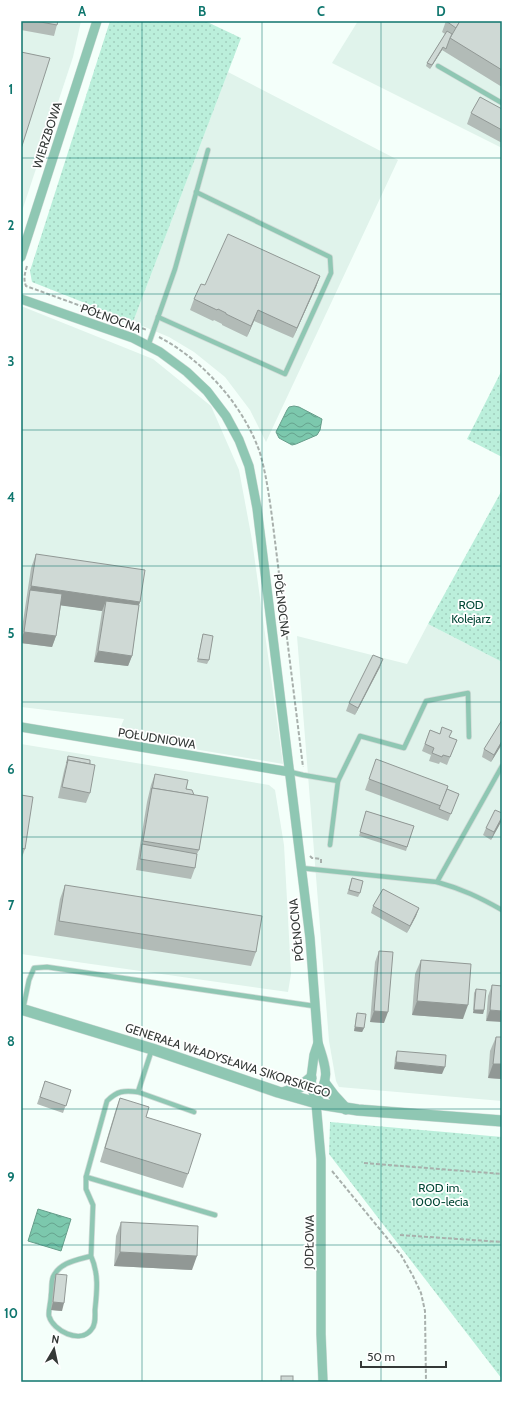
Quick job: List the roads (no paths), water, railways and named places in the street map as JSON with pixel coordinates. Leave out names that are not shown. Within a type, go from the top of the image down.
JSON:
[{"type":"street","name":"WIERZBOWA","points":[[25,259],[97,21]]},
{"type":"street","name":"PÓŁNOCNA","points":[[21,299],[132,338],[160,352],[187,372],[207,391],[226,416],[239,440],[249,466],[257,508],[302,868],[310,938],[318,1043],[326,1076],[325,1084],[316,1103]]},
{"type":"street","name":"POŁUDNIOWA","points":[[21,727],[290,772]]},
{"type":"street","name":"GENERAŁA WŁADYSŁAWA SIKORSKIEGO","points":[[22,1009],[152,1049],[316,1103],[346,1109],[502,1121]]},
{"type":"street","name":"PÓŁNOCNA","points":[[316,1103],[311,1078],[313,1060],[318,1043]]},
{"type":"street","points":[[284,1093],[300,1087],[311,1078]]},
{"type":"street","points":[[325,1084],[346,1109]]},
{"type":"street","name":"JODŁOWA","points":[[316,1103],[321,1159],[321,1334],[324,1382]]},
{"type":"lane","points":[[438,66],[502,103]]},
{"type":"lane","points":[[148,346],[175,269],[208,150]]},
{"type":"lane","points":[[158,318],[285,374],[331,273],[330,257],[196,192]]},
{"type":"lane","points":[[330,845],[338,781],[360,736],[404,748],[426,701],[468,693],[469,737]]},
{"type":"lane","points":[[437,882],[502,766]]},
{"type":"lane","points":[[290,772],[303,776],[338,781]]},
{"type":"lane","points":[[302,868],[437,882],[456,887],[480,897],[502,910]]},
{"type":"lane","points":[[22,1009],[29,980],[34,968],[47,967],[314,1006]]},
{"type":"lane","points":[[138,1092],[152,1049]]},
{"type":"lane","points":[[92,1256],[62,1265],[53,1278],[49,1316],[53,1324],[62,1332],[73,1336],[83,1336],[90,1332],[94,1324],[97,1279],[92,1256],[93,1204],[86,1189],[86,1177],[107,1101],[114,1094],[126,1090],[138,1092],[194,1112]]},
{"type":"lane","points":[[86,1177],[215,1215]]},
{"type":"water","points":[[294,406],[322,419],[320,430],[317,435],[292,445],[279,438],[276,432],[289,407]]},
{"type":"water","points":[[38,1209],[71,1219],[61,1251],[28,1241]]},
{"type":"park label","name":"ROD Kolejarz","points":[[471,611]]},
{"type":"park label","name":"ROD im. 1000-lecia","points":[[440,1194]]}]
